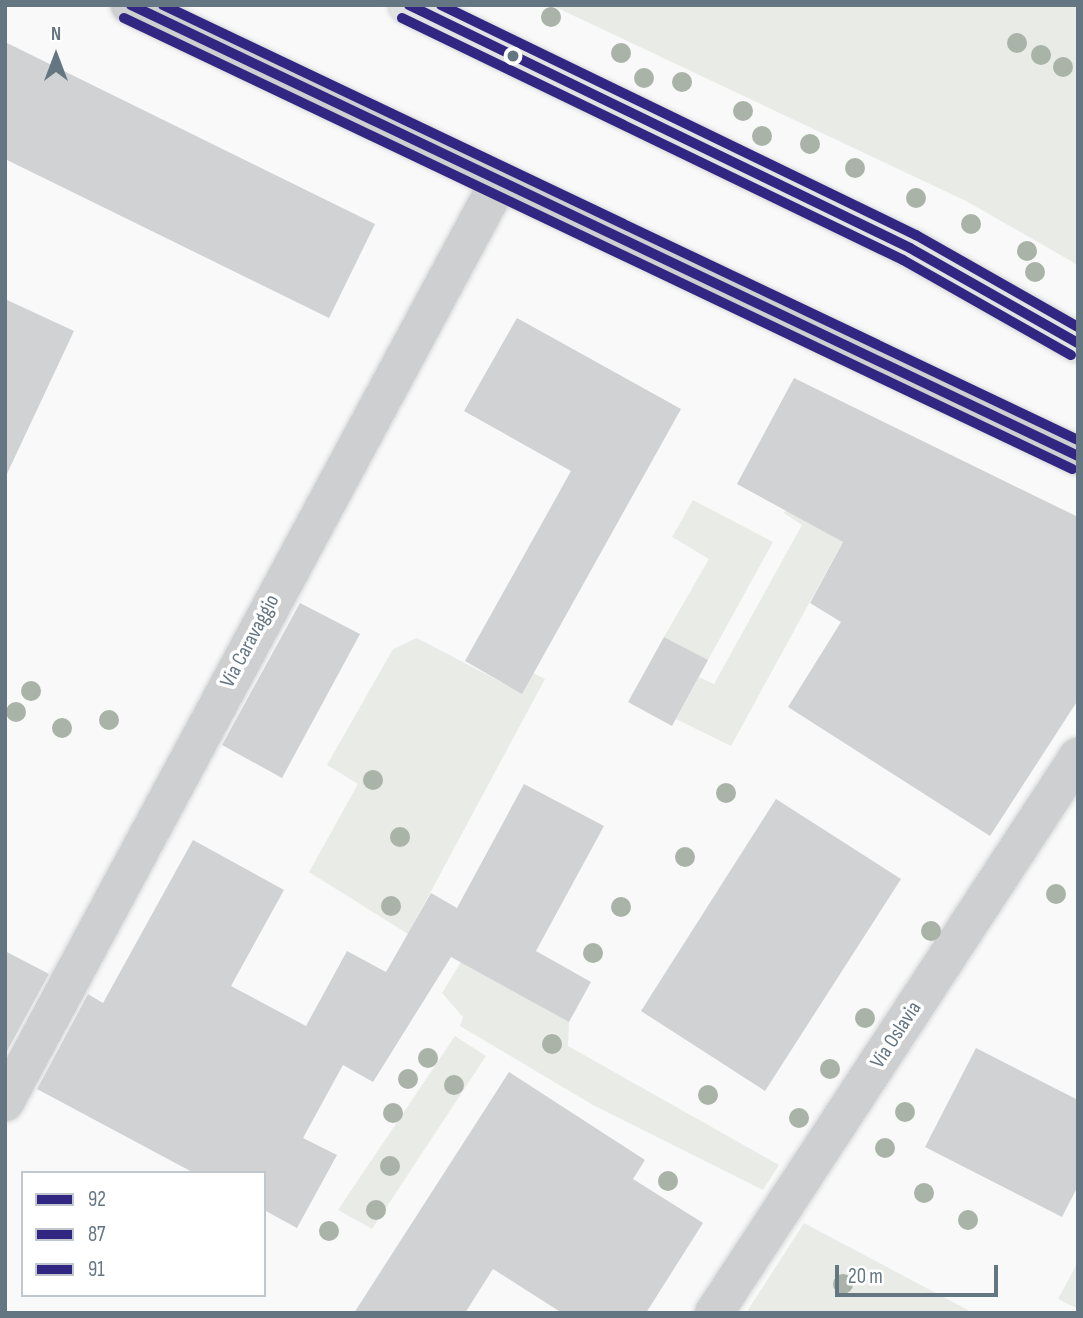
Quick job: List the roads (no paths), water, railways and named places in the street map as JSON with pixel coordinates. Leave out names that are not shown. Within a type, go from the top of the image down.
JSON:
[{"type":"main road","points":[[408,5],[910,248],[1078,343]]},
{"type":"street","points":[[130,5],[499,182],[596,222],[1078,456]]},
{"type":"street","name":"Via Caravaggio","points":[[5,1102],[499,182]]},
{"type":"street","name":"Via Oslavia","points":[[714,1313],[1078,757]]}]
